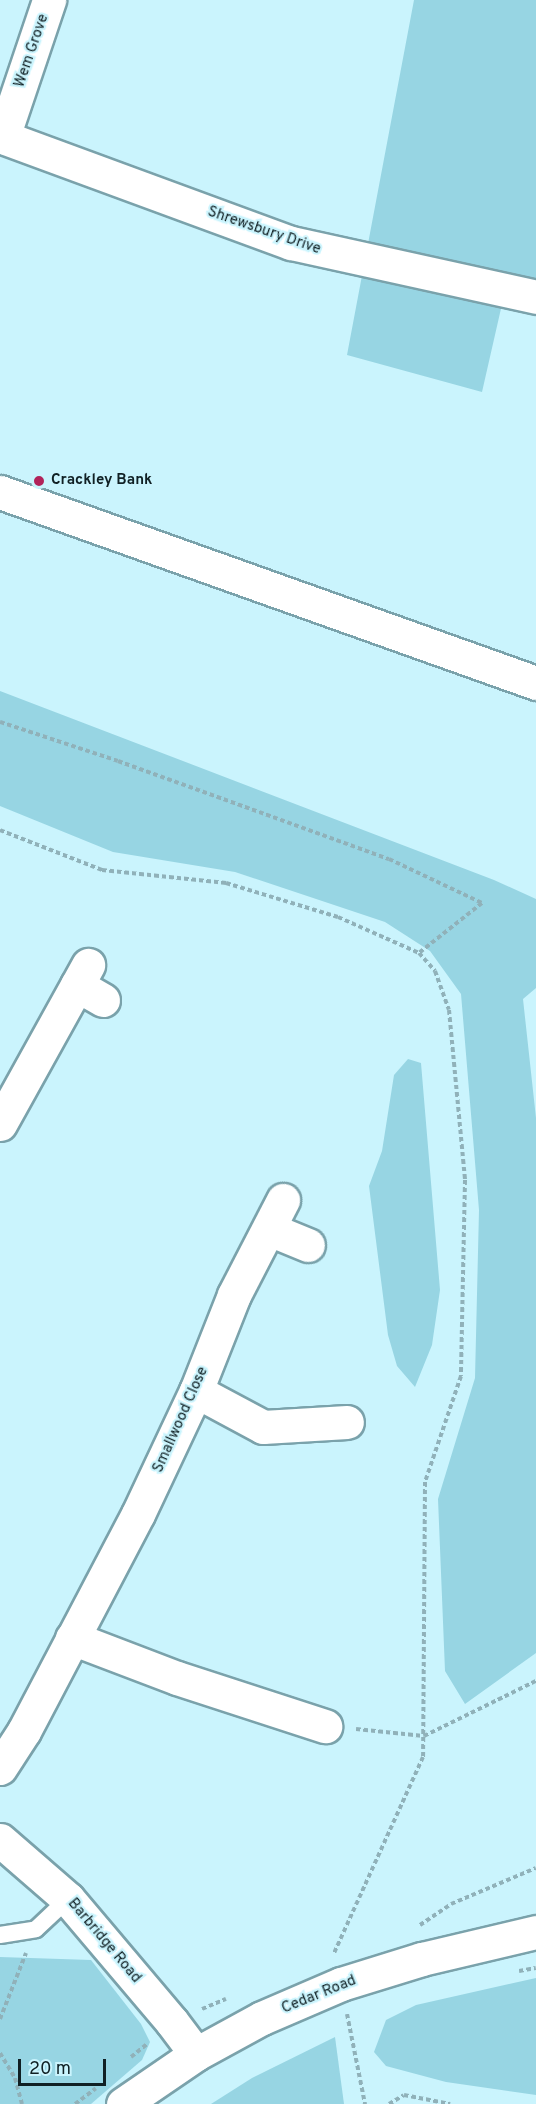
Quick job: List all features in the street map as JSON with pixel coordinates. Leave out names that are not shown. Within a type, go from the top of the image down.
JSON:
[{"type":"street","name":"Wem Grove","points":[[1,136],[49,0]]},
{"type":"street","name":"Shrewsbury Drive","points":[[1,136],[291,243],[536,297]]},
{"type":"street","points":[[0,492],[536,683]]},
{"type":"street","points":[[0,1124],[89,984]]},
{"type":"street","name":"Smallwood Close","points":[[0,1768],[24,1731],[138,1514],[196,1391],[234,1295],[283,1200]]},
{"type":"street","points":[[269,1229],[308,1245]]},
{"type":"street","points":[[196,1391],[263,1427],[347,1422]]},
{"type":"street","points":[[72,1638],[177,1678],[325,1726]]},
{"type":"street","name":"Barbridge Road","points":[[0,1840],[68,1899],[172,2022],[196,2055]]},
{"type":"street","name":"Cedar Road","points":[[123,2104],[196,2055],[262,2018],[344,2000],[422,1959],[536,1932]]},
{"type":"lane","points":[[0,1935],[36,1929],[68,1899]]},
{"type":"path","points":[[0,722],[118,761],[389,859],[482,903],[419,952]]},
{"type":"path","points":[[0,830],[102,870],[226,883],[338,917],[419,952],[435,971],[449,1010],[465,1180],[461,1376],[425,1482],[423,1757],[334,1953],[365,2104]]},
{"type":"path","points":[[325,1726],[424,1736],[536,1681]]},
{"type":"path","points":[[0,2019],[36,1929]]},
{"type":"path","points":[[514,1972],[536,1968]]},
{"type":"path","points":[[344,2000],[358,2012]]},
{"type":"path","points":[[336,2020],[344,2000]]},
{"type":"path","points":[[0,2053],[15,2078],[22,2104]]},
{"type":"path","points":[[389,2104],[404,2095],[450,2104]]},
{"type":"shaded area","points":[[414,0],[536,0],[536,297],[505,291],[482,392],[347,355]]},
{"type":"shaded area","points":[[0,691],[494,880],[536,899],[536,988],[523,999],[536,1118],[536,1653],[465,1704],[445,1671],[438,1499],[475,1378],[479,1210],[461,994],[430,951],[385,922],[235,872],[113,852],[0,806]]},
{"type":"shaded area","points":[[408,1059],[421,1063],[440,1290],[432,1345],[415,1387],[397,1366],[388,1335],[369,1186],[382,1151],[394,1075]]},
{"type":"shaded area","points":[[0,1957],[91,1960],[141,2024],[150,2042],[142,2060],[91,2104],[0,2104]]},
{"type":"shaded area","points":[[536,1978],[536,2095],[446,2082],[386,2066],[374,2052],[386,2020],[416,2005]]},
{"type":"shaded area","points":[[335,2037],[344,2104],[211,2104],[252,2078]]},
{"type":"place","name":"Crackley Bank","points":[[39,481]]}]
